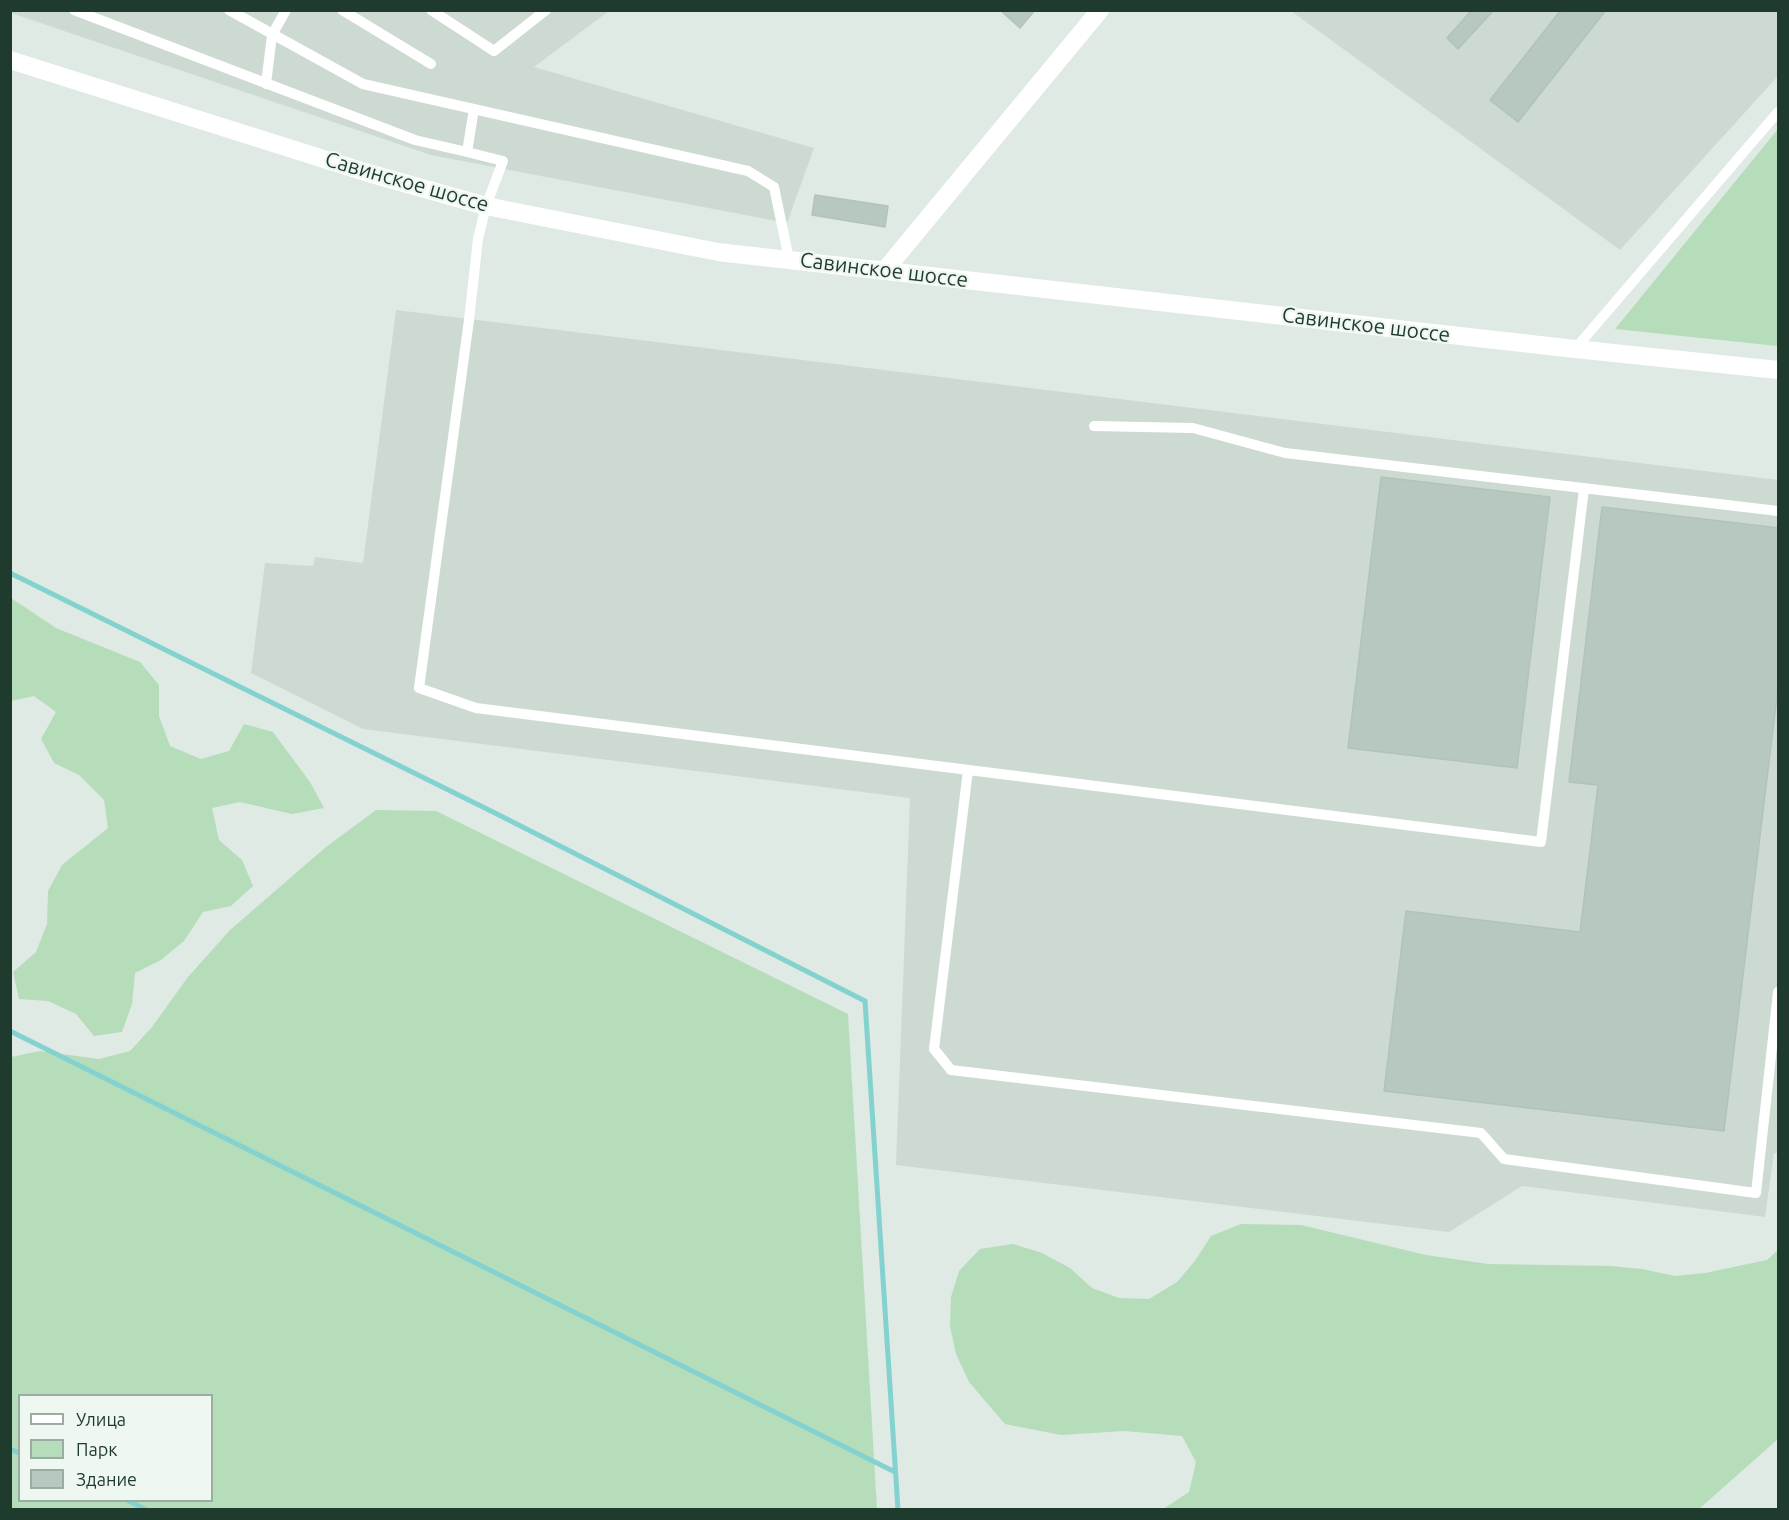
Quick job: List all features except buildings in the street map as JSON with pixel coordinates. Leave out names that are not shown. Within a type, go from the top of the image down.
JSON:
[{"type":"street","points":[[885,270],[1100,10]]},
{"type":"street","name":"Савинское шоссе","points":[[10,60],[368,173],[486,206],[718,252],[1779,370]]},
{"type":"lane","points":[[74,10],[415,140],[503,161],[486,206],[478,240],[419,688],[476,708],[1541,842],[1584,489]]},
{"type":"lane","points":[[229,10],[363,84],[747,171],[774,187],[789,259]]},
{"type":"lane","points":[[266,84],[273,35],[286,10]]},
{"type":"lane","points":[[342,10],[431,64]]},
{"type":"lane","points":[[431,10],[494,51],[546,10]]},
{"type":"lane","points":[[467,152],[474,109]]},
{"type":"lane","points":[[1575,349],[1779,112]]},
{"type":"lane","points":[[1094,426],[1193,428],[1285,453],[1779,511]]},
{"type":"lane","points":[[968,770],[934,1049],[951,1070],[1481,1133],[1504,1159],[1756,1193],[1779,992]]},
{"type":"shaded area","points":[[11,10],[609,11],[534,67],[814,148],[787,223],[431,155],[11,13]]},
{"type":"shaded area","points":[[1291,11],[1778,11],[1778,76],[1620,250]]},
{"type":"shaded area","points":[[396,310],[1778,480],[1778,1153],[1774,1153],[1765,1217],[1522,1186],[1449,1232],[896,1165],[910,798],[363,729],[251,673],[265,563],[313,566],[315,557],[363,563]]},
{"type":"green space","points":[[1778,129],[1778,346],[1615,329]]},
{"type":"green space","points":[[11,598],[56,628],[140,662],[159,685],[159,716],[170,746],[201,759],[229,751],[244,724],[273,732],[310,782],[324,808],[292,814],[240,802],[212,808],[219,840],[242,860],[253,886],[231,906],[203,912],[184,941],[161,960],[135,973],[132,1004],[122,1032],[94,1036],[76,1014],[48,1001],[19,999],[13,972],[36,952],[47,924],[48,891],[62,865],[108,828],[104,800],[79,775],[54,763],[41,739],[56,712],[34,696],[11,701]]},
{"type":"green space","points":[[376,810],[436,811],[848,1014],[877,1509],[11,1509],[11,1057],[40,1051],[99,1059],[130,1051],[152,1027],[188,977],[230,930],[326,847]]},
{"type":"green space","points":[[1241,1224],[1301,1225],[1426,1255],[1488,1264],[1611,1266],[1642,1269],[1675,1276],[1705,1273],[1767,1260],[1778,1250],[1778,1439],[1699,1509],[1163,1509],[1189,1492],[1196,1462],[1182,1436],[1124,1431],[1061,1435],[1005,1424],[969,1382],[956,1354],[950,1326],[951,1297],[959,1271],[980,1249],[1013,1244],[1042,1253],[1070,1268],[1092,1288],[1119,1298],[1149,1299],[1177,1282],[1195,1261],[1211,1236]]},
{"type":"waterway","points":[[10,573],[499,815],[865,1001],[898,1510]]},
{"type":"waterway","points":[[10,1031],[895,1472]]},
{"type":"waterway","points":[[10,1449],[18,1452]]},
{"type":"waterway","points":[[131,1502],[147,1510]]}]
